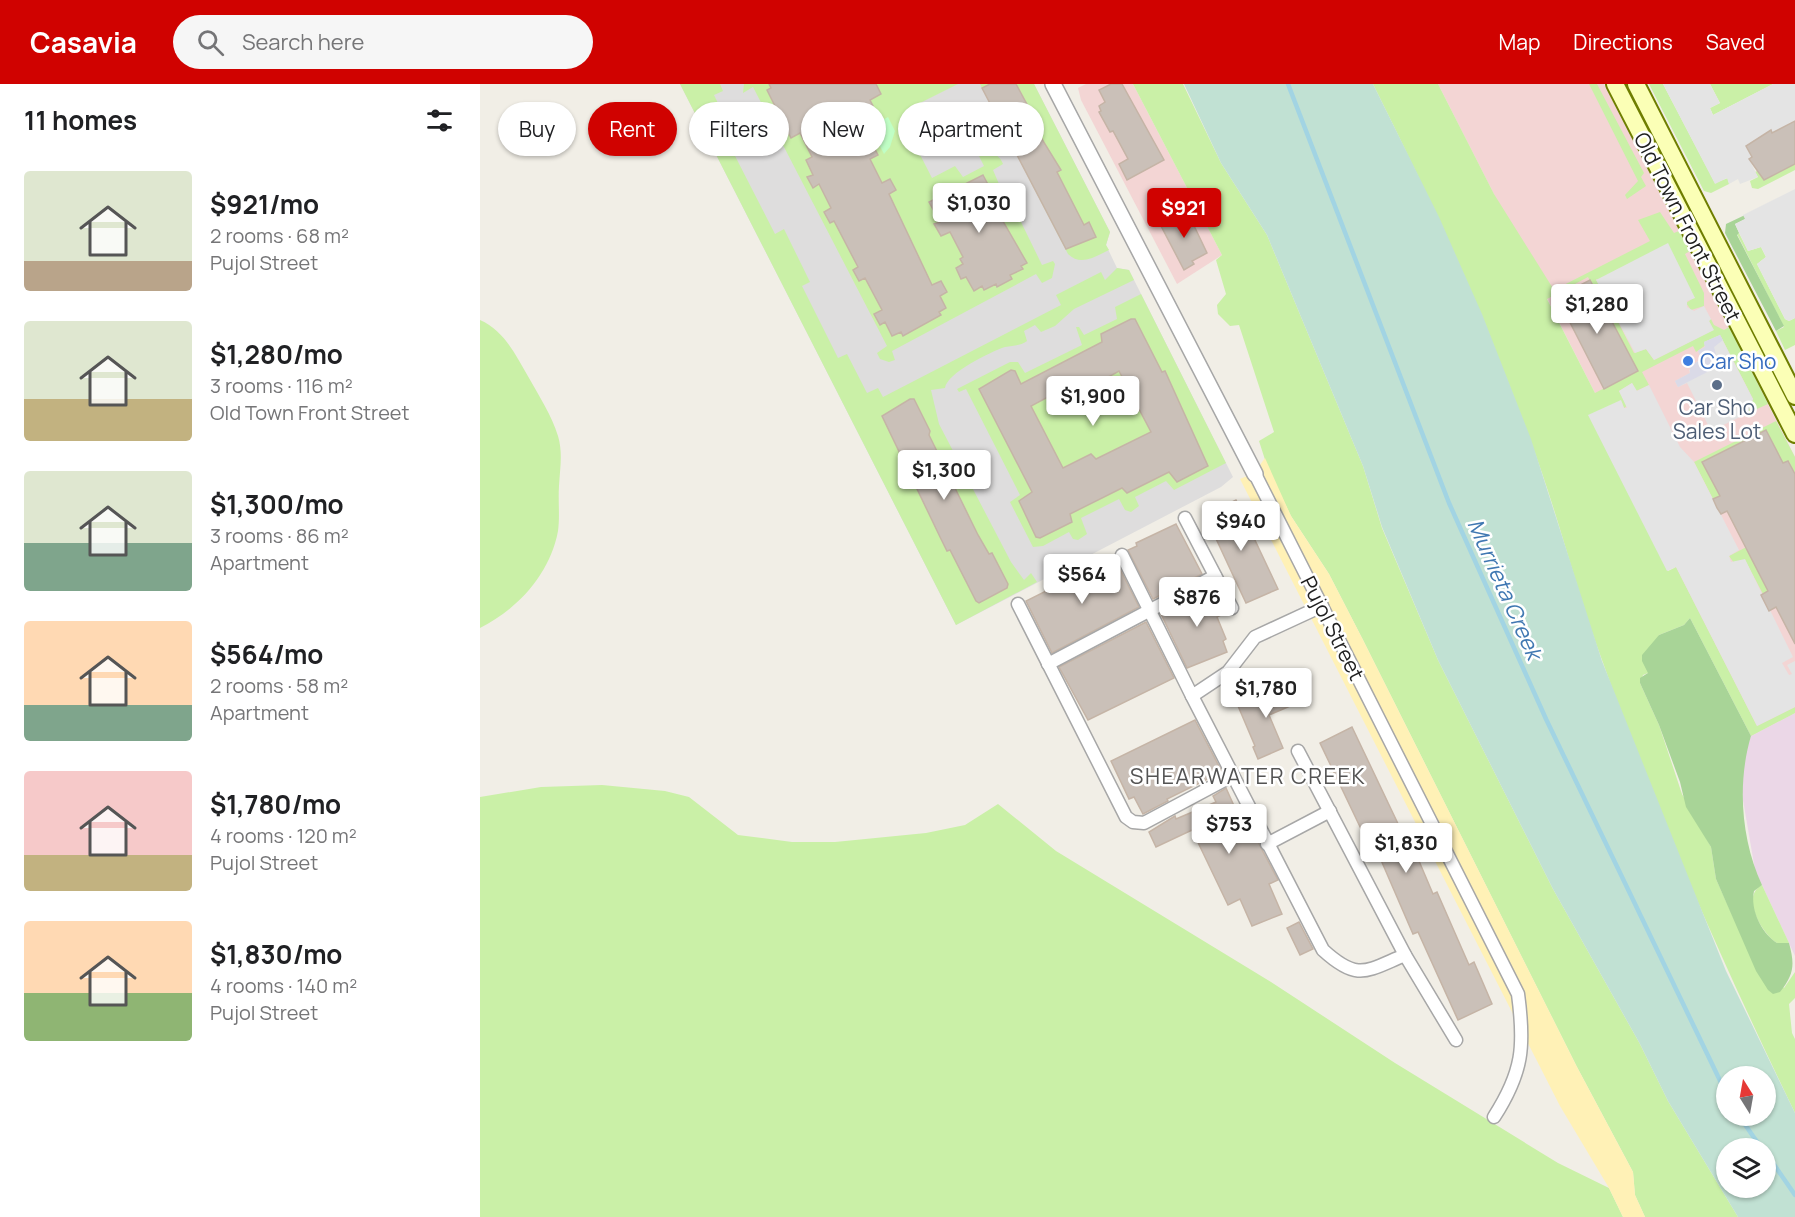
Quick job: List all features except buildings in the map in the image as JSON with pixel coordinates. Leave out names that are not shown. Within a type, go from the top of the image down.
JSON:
[{"type":"main road","name":"Old Town Front Street","points":[[1615,84],[1795,434]]},
{"type":"main road","name":"Old Town Front Street","points":[[1636,84],[1795,396]]},
{"type":"street","name":"Pujol Street","points":[[1053,84],[1255,474],[1518,994],[1523,1034],[1518,1069],[1494,1117]]},
{"type":"street","points":[[1185,518],[1232,608]]},
{"type":"street","points":[[1122,555],[1232,776],[1323,950],[1341,967],[1360,972],[1405,955]]},
{"type":"street","points":[[1048,664],[1215,576]]},
{"type":"street","points":[[1018,604],[1126,817],[1133,822],[1144,823],[1232,776]]},
{"type":"street","points":[[1192,696],[1228,672],[1255,637],[1322,606]]},
{"type":"street","points":[[1298,751],[1405,955],[1456,1040]]},
{"type":"street","points":[[1267,844],[1330,811]]},
{"type":"shaded area","points":[[680,84],[1034,84],[1043,102],[898,102],[898,156],[1044,156],[1044,103],[1110,232],[1106,245],[1117,268],[1129,270],[1233,477],[1221,487],[956,625],[717,156],[789,156],[789,102],[689,102]]},
{"type":"shaded area","points":[[1086,84],[1133,84],[1222,255],[1177,284],[1081,100],[1078,88]]},
{"type":"shaded area","points":[[1438,84],[1604,84],[1795,457],[1795,713],[1751,736],[1596,395]]},
{"type":"shaded area","points":[[1663,84],[1710,84],[1720,103],[1710,108],[1713,115],[1773,84],[1795,84],[1795,121],[1772,133],[1770,131],[1746,146],[1752,157],[1749,159],[1758,177],[1740,184],[1738,179],[1729,184],[1727,178],[1715,184]]},
{"type":"shaded area","points":[[1795,189],[1795,318],[1789,321],[1785,319],[1757,264],[1766,257],[1761,247],[1748,251],[1735,224],[1745,219],[1743,215]]},
{"type":"shaded area","points":[[1668,243],[1695,298],[1687,301],[1687,307],[1694,311],[1704,306],[1714,330],[1654,360],[1646,349],[1635,353],[1596,280]]},
{"type":"shaded area","name":"Car Sho Sales Lot","points":[[1720,335],[1753,399],[1748,413],[1711,431],[1687,383],[1678,387],[1675,381],[1690,373],[1689,370],[1697,366],[1696,362],[1702,359],[1698,351],[1705,347],[1704,342]]},
{"type":"shaded area","points":[[1720,335],[1723,340],[1714,347],[1719,366],[1678,387],[1675,381],[1690,373],[1690,365],[1702,360],[1698,351],[1705,347],[1704,342]]},
{"type":"shaded area","points":[[1632,383],[1637,391],[1649,385],[1680,447],[1694,462],[1739,550],[1729,556],[1731,562],[1745,559],[1793,657],[1782,663],[1789,675],[1792,674],[1787,665],[1795,661],[1795,707],[1757,726],[1676,567],[1667,571],[1588,415],[1621,400],[1624,408],[1627,408],[1619,391]]},
{"type":"shaded area","points":[[1795,713],[1795,956],[1755,870],[1742,794],[1742,764],[1751,736]]},
{"type":"green space","points":[[680,84],[720,84],[723,91],[714,95],[717,102],[689,102]]},
{"type":"green space","points":[[744,84],[958,84],[922,102],[898,102],[898,156],[921,156],[932,178],[955,166],[963,177],[984,166],[979,156],[999,158],[1003,164],[993,170],[999,184],[1002,183],[1042,265],[1053,261],[1055,264],[1052,278],[1042,283],[1036,274],[892,351],[895,360],[889,362],[880,359],[877,353],[887,346],[789,156],[789,102],[761,102],[753,87],[743,93]]},
{"type":"green space","points":[[980,84],[1034,84],[1043,102],[989,102]]},
{"type":"green space","points":[[1133,84],[1183,84],[1221,163],[1267,235],[1363,466],[1382,528],[1438,660],[1553,889],[1640,1044],[1668,1101],[1716,1181],[1716,1198],[1727,1198],[1738,1217],[1645,1217],[1635,1195],[1633,1172],[1577,1067],[1329,574],[1291,516],[1268,469],[1259,441],[1274,432],[1239,325],[1230,326],[1218,314],[1217,305],[1226,294],[1216,260],[1222,255]]},
{"type":"green space","points":[[1184,84],[1373,84],[1439,217],[1482,314],[1531,439],[1602,661],[1726,971],[1772,1066],[1716,1066],[1716,1126],[1776,1126],[1776,1074],[1795,1113],[1795,1217],[1738,1217],[1727,1198],[1776,1198],[1776,1138],[1716,1138],[1716,1181],[1668,1101],[1640,1044],[1553,889],[1438,660],[1382,527],[1363,466],[1267,235],[1221,163]]},
{"type":"green space","points":[[1373,84],[1438,84],[1494,194],[1554,290],[1650,241],[1638,220],[1660,212],[1674,233],[1679,231],[1690,251],[1685,254],[1704,293],[1704,306],[1691,310],[1686,303],[1695,297],[1596,279],[1634,353],[1646,349],[1654,360],[1713,330],[1709,321],[1711,319],[1714,325],[1724,330],[1729,327],[1768,404],[1748,413],[1753,399],[1720,335],[1696,352],[1693,346],[1642,372],[1649,385],[1636,391],[1632,383],[1619,391],[1627,406],[1624,408],[1621,400],[1668,571],[1676,567],[1757,726],[1795,707],[1795,713],[1751,736],[1690,618],[1684,625],[1659,635],[1648,673],[1643,675],[1640,683],[1659,725],[1682,794],[1711,847],[1716,879],[1749,952],[1784,988],[1795,972],[1795,998],[1789,1004],[1792,1033],[1795,1039],[1795,1113],[1776,1072],[1776,1066],[1773,1066],[1717,946],[1645,776],[1602,660],[1539,465],[1512,392],[1436,214]],"holes":[[[1588,277],[1637,371],[1595,393],[1547,299]]]},
{"type":"green space","points":[[1589,84],[1597,84],[1644,173],[1641,177],[1646,186],[1627,199],[1625,195],[1638,181]]},
{"type":"green space","points":[[1649,84],[1663,84],[1715,183],[1728,178],[1729,184],[1711,193],[1704,191]]},
{"type":"green space","points":[[1710,84],[1773,84],[1713,115],[1710,108],[1720,103]]},
{"type":"green space","points":[[1044,103],[1110,232],[1106,245],[1109,250],[1083,260],[1073,258],[1068,254],[1017,156],[1044,156]]},
{"type":"green space","points":[[888,117],[895,131],[890,147],[886,152],[886,118]]},
{"type":"green space","points":[[717,156],[735,156],[775,234],[784,229],[810,282],[802,286],[838,358],[847,354],[867,393],[878,388],[883,397],[1061,305],[1056,295],[1101,272],[1105,280],[1117,268],[1129,270],[1134,280],[1074,309],[1055,326],[1041,332],[1035,325],[1024,331],[1027,341],[1005,347],[980,358],[953,376],[945,388],[931,390],[939,424],[1011,562],[1024,580],[1031,573],[1037,582],[956,625]]},
{"type":"green space","points":[[1795,164],[1795,170],[1758,189],[1752,188],[1750,181],[1758,177],[1755,172],[1759,170],[1764,180]]},
{"type":"green space","points":[[1745,215],[1745,219],[1735,224],[1739,233],[1737,235],[1784,326],[1776,331],[1725,233],[1726,224]]},
{"type":"green space","points":[[1739,233],[1748,251],[1761,247],[1766,257],[1757,264],[1785,319],[1789,321],[1795,318],[1795,345],[1785,350],[1776,331],[1784,327],[1737,234]]},
{"type":"green space","points":[[1141,294],[1226,463],[1174,490],[1166,481],[1135,497],[1139,506],[1131,512],[1125,510],[1119,499],[1081,518],[1087,534],[1078,540],[1073,539],[1069,532],[1043,546],[1033,547],[1010,502],[1020,495],[966,389],[959,392],[957,389],[1010,362],[1018,362],[1025,373],[1082,345],[1076,327],[1079,327],[1084,335],[1117,319],[1115,307]]},
{"type":"green space","points":[[480,320],[503,337],[519,361],[552,421],[560,442],[561,455],[558,531],[548,562],[540,576],[519,600],[507,611],[480,628]]},
{"type":"green space","points":[[1776,421],[1795,457],[1795,474],[1789,461],[1783,463],[1766,430],[1702,462],[1720,496],[1713,499],[1694,462]]},
{"type":"green space","points":[[1795,522],[1768,591],[1763,594],[1745,560],[1734,563],[1729,556]]},
{"type":"green space","points":[[1690,618],[1751,736],[1744,773],[1743,811],[1749,849],[1762,885],[1754,891],[1755,913],[1771,939],[1777,943],[1789,943],[1792,957],[1792,969],[1788,980],[1780,992],[1773,994],[1756,971],[1716,879],[1711,847],[1686,807],[1680,782],[1659,725],[1640,683],[1640,678],[1648,673],[1642,661],[1642,655],[1659,635],[1684,625]]},
{"type":"green space","points":[[602,785],[665,791],[689,797],[738,835],[792,842],[835,842],[926,833],[965,825],[998,804],[1056,851],[1271,982],[1395,1063],[1558,1163],[1609,1188],[1623,1217],[480,1217],[480,797],[541,787]]},
{"type":"green space","points":[[1762,885],[1789,943],[1777,943],[1760,924],[1753,906],[1753,897]]},
{"type":"sand","points":[[1265,458],[1291,516],[1329,574],[1362,638],[1577,1067],[1633,1172],[1635,1195],[1645,1217],[1623,1217],[1609,1188],[1560,1106],[1240,479],[1254,473]]},
{"type":"waterway","name":"Murrieta Creek","points":[[1288,84],[1449,503],[1546,719],[1716,1072]]},
{"type":"waterway","name":"Murrieta Creek","points":[[1746,1126],[1754,1138]]},
{"type":"waterway","name":"Murrieta Creek","points":[[1776,1167],[1795,1195]]},
{"type":"place","name":"Car Sho","points":[[1688,361]]},
{"type":"place","name":"Car Sho Sales Lot","points":[[1717,385]]},
{"type":"district","name":"SHEARWATER CREEK","points":[[1248,776]]}]
